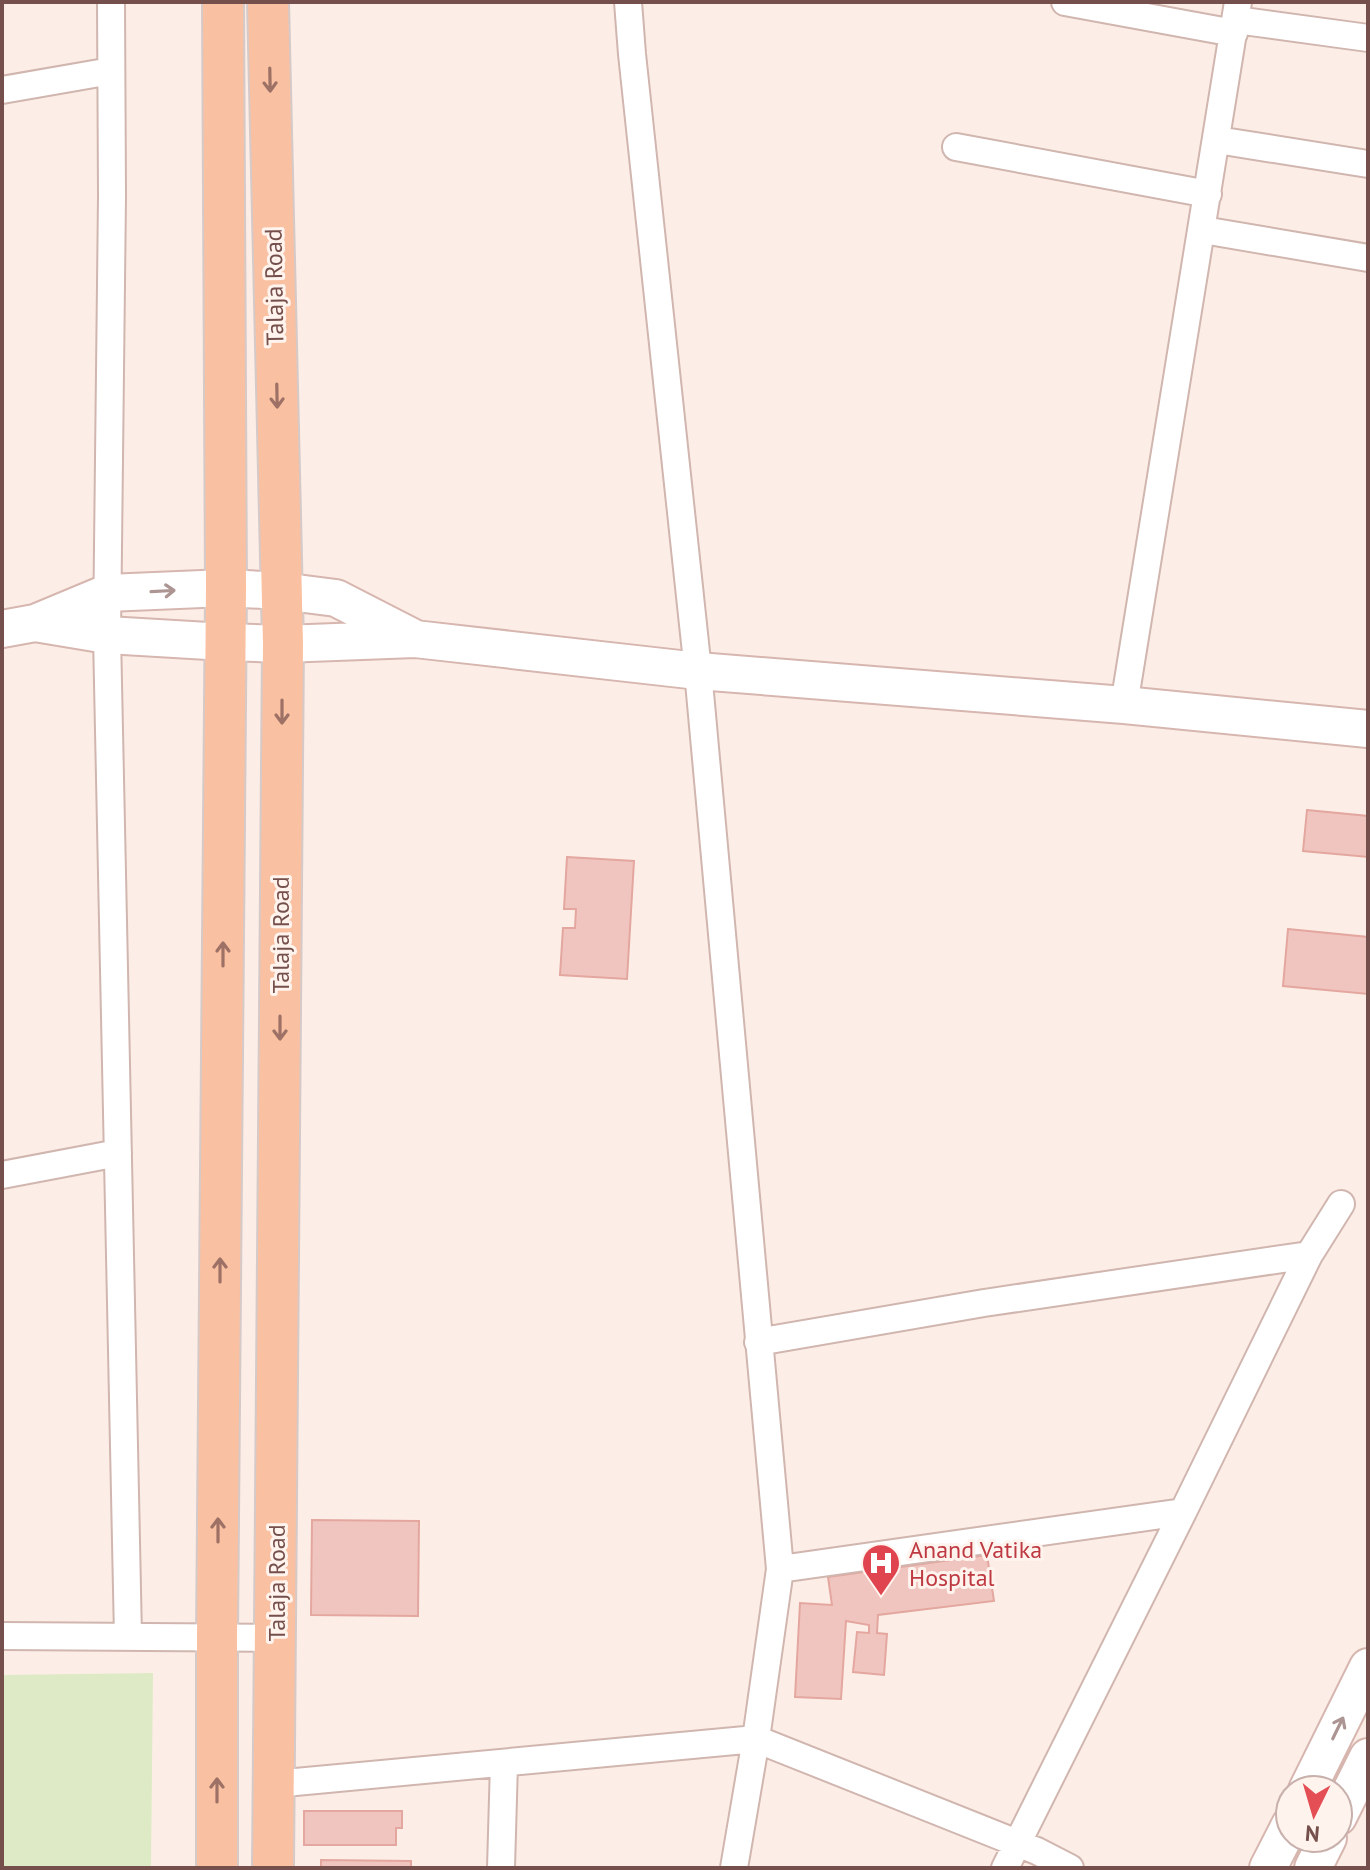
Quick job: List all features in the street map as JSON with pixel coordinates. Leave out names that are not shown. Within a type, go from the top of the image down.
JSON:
[{"type":"main road","name":"Talaja Road","points":[[217,1868],[226,588],[223,2]]},
{"type":"main road","name":"Talaja Road","points":[[268,2],[283,644],[273,1868]]},
{"type":"street","points":[[111,2],[107,635],[128,1637]]},
{"type":"street","points":[[628,2],[698,671],[780,1569],[734,1868]]},
{"type":"street","points":[[1065,2],[1236,18],[1368,38]]},
{"type":"street","points":[[1124,705],[1236,18]]},
{"type":"street","points":[[2,90],[111,71]]},
{"type":"street","points":[[1217,140],[1368,164]]},
{"type":"street","points":[[956,147],[1208,194]]},
{"type":"street","points":[[1203,230],[1368,258]]},
{"type":"street","points":[[18,626],[107,593],[226,588],[336,598],[415,639]]},
{"type":"street","points":[[18,626],[107,635],[283,644],[415,639],[698,671],[1124,705],[1368,729]]},
{"type":"street","points":[[2,1175],[118,1153]]},
{"type":"street","points":[[1005,1868],[1309,1255],[1341,1204]]},
{"type":"street","points":[[758,1342],[984,1303],[1309,1255]]},
{"type":"street","points":[[780,1569],[1183,1512]]},
{"type":"street","points":[[2,1636],[275,1638]]},
{"type":"street","points":[[1315,1774],[1368,1667]]},
{"type":"street","points":[[274,1784],[756,1739],[1017,1842],[1070,1868]]},
{"type":"street","points":[[1354,1785],[1368,1757]]},
{"type":"street","points":[[501,1868],[504,1763]]},
{"type":"green space","points":[[153,1673],[151,1868],[2,1868],[2,1675]]},
{"type":"building","points":[[1307,810],[1368,816],[1368,857],[1303,851]]},
{"type":"building","points":[[567,857],[634,861],[627,979],[560,975],[563,928],[575,928],[576,909],[564,909]]},
{"type":"building","points":[[1288,929],[1368,937],[1368,994],[1283,986]]},
{"type":"building","points":[[312,1520],[419,1521],[418,1616],[311,1615]]},
{"type":"building","points":[[987,1555],[994,1601],[878,1615],[877,1633],[887,1634],[884,1675],[853,1672],[857,1632],[869,1633],[869,1625],[846,1621],[841,1699],[795,1697],[800,1603],[832,1605],[828,1577]]},
{"type":"building","points":[[304,1811],[402,1811],[402,1828],[396,1828],[396,1845],[304,1845]]},
{"type":"building","points":[[321,1860],[411,1861],[411,1868],[321,1868]]},
{"type":"place","name":"Anand Vatika Hospital","points":[[881,1597]]}]
